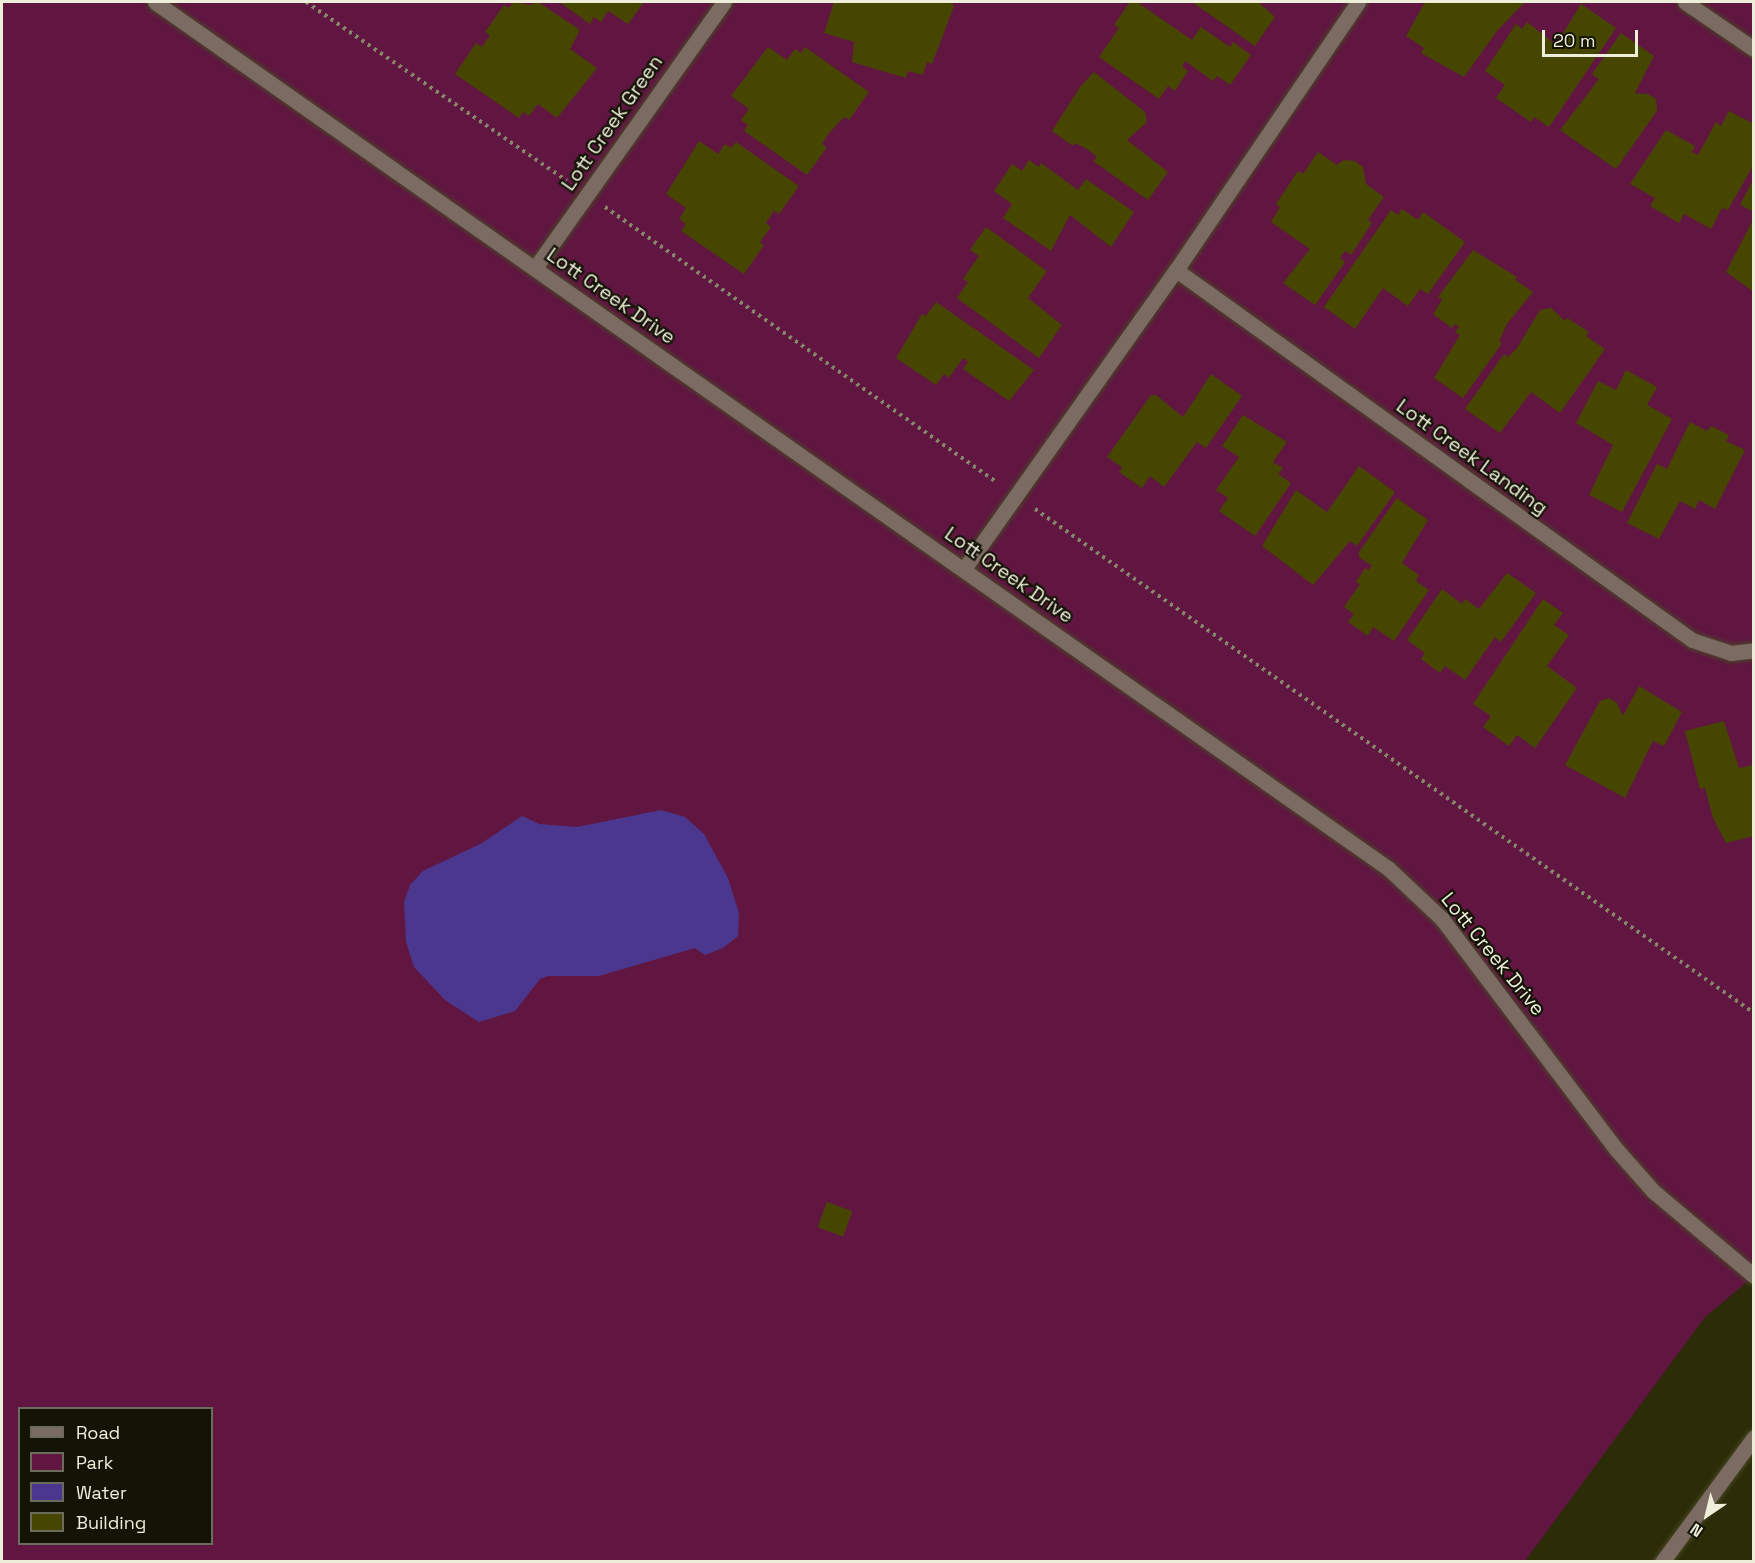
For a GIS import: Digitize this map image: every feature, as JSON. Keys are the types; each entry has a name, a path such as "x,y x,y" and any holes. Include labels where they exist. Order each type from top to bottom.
{"street":[{"name":"Lott Creek Drive","path":"155,2 1389,868 1442,919 1616,1149 1653,1191 1754,1276"},
{"name":"Lott Creek Green","path":"535,268 724,2"},
{"path":"964,569 1176,270 1358,2"},
{"path":"1685,2 1754,49"},
{"name":"Lott Creek Landing","path":"1176,270 1692,640 1731,653 1754,650"},
{"path":"1662,1562 1754,1437"}],"green space":[{"path":"2,2 1753,2 1753,1277 1705,1317 1525,1561 2,1562"}],"water":[{"path":"661,810 685,817 704,834 728,878 739,913 738,936 723,948 705,955 695,948 599,976 548,976 540,979 515,1011 479,1022 445,1000 414,967 406,942 404,902 410,885 423,871 482,843 522,816 539,824 577,827"}],"building":[{"path":"513,2 530,5 538,2 580,30 570,49 597,68 557,118 538,104 529,116 523,112 519,118 455,74 476,43 482,47 490,35 485,32 504,5 509,8"},
{"path":"559,2 644,2 628,24 608,11 601,22 594,17 590,24"},
{"path":"834,2 951,2 954,6 932,64 927,62 923,75 908,71 906,78 852,62 854,42 824,33"},
{"path":"1130,2 1137,2 1192,40 1201,27 1230,47 1233,42 1251,55 1230,85 1217,76 1213,81 1185,61 1182,66 1188,71 1175,91 1168,86 1159,99 1099,57 1119,28 1114,25"},
{"path":"1192,2 1258,2 1275,17 1255,46"},
{"path":"1425,2 1525,2 1497,31 1464,77 1421,53 1424,48 1406,36"},
{"path":"1581,4 1616,28 1549,127 1534,117 1531,122 1496,98 1505,85 1485,71 1516,24 1522,29 1527,22 1556,45"},
{"path":"1621,33 1654,56 1635,93 1648,94 1656,99 1657,111 1616,169 1560,130 1599,79 1592,74"},
{"path":"768,47 787,60 795,49 801,53 805,47 869,92 849,120 844,117 830,132 822,144 827,147 807,175 744,131 748,125 741,120 749,109 731,96"},
{"path":"1094,72 1145,112 1147,122 1127,140 1168,172 1148,200 1093,161 1097,157 1087,149 1075,143 1073,146 1052,131 1080,87"},
{"path":"1729,111 1754,124 1754,164 1728,210 1722,208 1711,229 1684,214 1679,223 1650,206 1655,198 1630,184 1666,130 1695,146 1692,152 1698,155 1716,122 1721,126"},
{"path":"699,141 718,154 725,144 731,148 736,142 799,186 779,214 774,211 766,223 771,227 760,242 764,245 744,274 681,231 686,224 679,219 686,208 666,194"},
{"path":"1318,152 1337,165 1344,160 1355,161 1363,167 1366,184 1384,197 1368,220 1372,223 1351,255 1345,251 1340,258 1345,262 1315,305 1283,283 1310,249 1271,222 1280,207 1276,204 1298,171 1303,174"},
{"path":"1029,160 1039,167 1041,163 1078,190 1086,179 1134,212 1111,247 1070,215 1051,251 1003,218 1012,204 994,191 1012,164 1022,171"},
{"path":"1754,178 1754,212 1740,205"},
{"path":"1402,209 1418,220 1423,212 1465,242 1428,294 1420,289 1408,306 1383,288 1355,329 1324,307 1391,210 1398,215"},
{"path":"1754,218 1754,292 1726,272"},
{"path":"986,227 1047,271 1028,298 1062,325 1039,358 957,298 968,282 963,279 979,256 970,250"},
{"path":"1473,250 1517,277 1515,280 1533,292 1507,324 1499,341 1502,343 1463,398 1434,378 1460,335 1455,332 1459,327 1455,324 1452,328 1433,314 1442,300 1438,297"},
{"path":"936,302 1034,370 1009,401 963,369 968,362 963,358 949,378 944,374 936,385 896,358 922,314 926,316"},
{"path":"1551,308 1565,321 1567,318 1589,332 1586,336 1605,349 1560,413 1531,392 1500,433 1465,409 1504,354 1508,357 1517,348 1540,310"},
{"path":"1626,370 1657,387 1647,405 1672,419 1622,512 1589,495 1613,445 1576,423 1598,381 1616,390"},
{"path":"1211,374 1242,396 1206,448 1197,442 1164,487 1150,476 1142,488 1119,472 1122,467 1107,457 1151,395 1156,395 1183,417"},
{"path":"1243,415 1287,442 1273,462 1283,468 1278,474 1291,483 1255,536 1219,511 1228,498 1216,490 1239,457 1222,446"},
{"path":"1690,422 1707,431 1711,426 1729,435 1726,441 1745,450 1715,509 1699,500 1695,509 1680,501 1659,539 1627,523 1657,464 1667,469"},
{"path":"1359,466 1395,492 1357,546 1350,541 1313,585 1262,546 1296,490 1327,512"},
{"path":"1397,498 1428,520 1402,563 1419,575 1416,581 1429,590 1394,641 1373,627 1368,636 1348,622 1354,614 1344,607 1360,584 1356,582 1365,568 1368,570 1372,566 1359,557 1359,552"},
{"path":"1507,573 1536,593 1501,642 1495,637 1465,680 1445,666 1440,673 1421,659 1425,653 1407,640 1442,589 1462,604 1465,599 1479,609"},
{"path":"1543,599 1563,613 1554,625 1569,635 1547,666 1577,688 1535,748 1517,735 1509,746 1483,727 1491,716 1473,704"},
{"path":"1639,686 1682,712 1664,746 1653,741 1625,798 1565,765 1600,701 1609,698 1617,703 1623,716"},
{"path":"1724,721 1739,768 1754,765 1754,836 1726,843 1713,818 1705,788 1700,789 1685,731"},
{"path":"827,1202 852,1211 843,1237 818,1227"}]}
